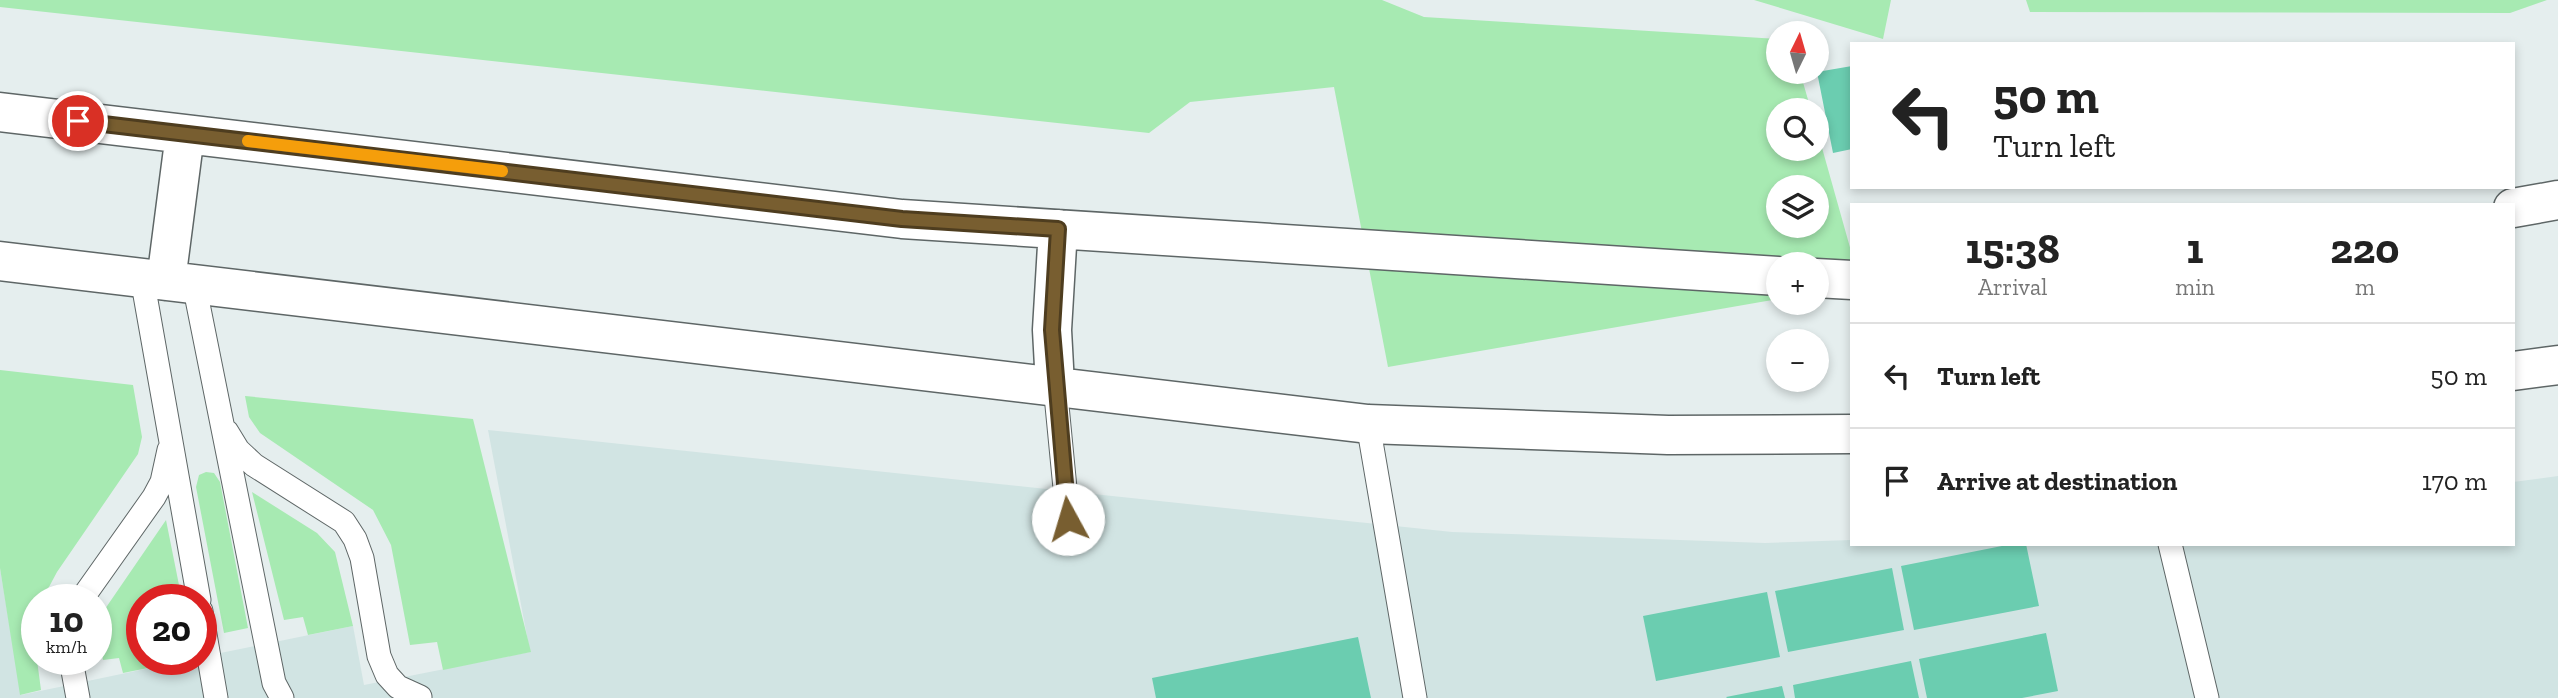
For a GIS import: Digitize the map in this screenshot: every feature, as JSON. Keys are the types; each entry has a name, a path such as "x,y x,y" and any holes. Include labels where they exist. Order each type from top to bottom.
{"main road":[{"path":"0,112 902,219 1766,275"},
{"path":"167,281 185,134"},
{"path":"2515,208 2558,200"},
{"path":"1055,385 1052,330 1058,229"},
{"path":"0,261 1368,424 1668,435 1850,434"},
{"path":"1829,279 1850,281"},
{"path":"2515,371 2558,365"}],"lane":[{"path":"167,281 222,423 238,450 254,465 344,522 355,539 362,558 379,656 387,675 398,687 421,698"},
{"path":"167,281 171,440 196,584"},
{"path":"1055,385 1068,519"},
{"path":"222,423 274,682 282,698"},
{"path":"1368,424 1415,698"},
{"path":"92,584 154,496 167,463 171,440"},
{"path":"2170,546 2207,698"},
{"path":"74,675 78,698"},
{"path":"212,675 216,698"},
{"path":"403,698 421,698"}],"shaded area":[{"path":"488,430 1452,532 1765,543 1850,540 1850,546 2515,546 2515,482 2558,476 2558,698 0,698 0,568 21,695 126,673 217,675 217,654 353,626 364,685 530,652"}],"green space":[{"path":"0,0 1382,0 1424,17 1766,38 1766,84 1803,84 1808,98 1766,98 1766,161 1826,161 1850,247 1850,285 1829,272 1829,252 1766,252 1766,301 1388,367 1334,87 1190,102 1149,133 0,7"},
{"path":"1754,0 1891,0 1883,39"},
{"path":"2026,0 2547,0 2510,13 2030,12"},
{"path":"0,370 133,385 142,437 138,454 51,584 21,584 21,675 39,675 41,690 20,695 0,568"},
{"path":"245,396 473,419 531,652 443,670 437,642 410,645 391,545 373,510 260,433 249,417"},
{"path":"214,473 220,482 248,628 224,633 217,584 215,584 196,487 199,475"},
{"path":"252,492 317,533 335,552 353,626 308,635 303,617 284,620"},
{"path":"166,520 179,584 126,584 126,672 123,673 119,658 112,659 112,599"}],"building":[{"path":"1850,66 1850,149 1833,153 1829,133 1829,98 1822,98 1819,84 1829,84 1829,70"},
{"path":"2002,546 2026,546 2039,606 1914,630 1901,566"},
{"path":"1892,568 1904,630 1788,652 1775,591"},
{"path":"1767,592 1780,657 1656,681 1643,616"},
{"path":"2046,633 2058,691 2022,698 1927,698 1919,659"},
{"path":"1358,637 1371,698 1156,698 1152,678"},
{"path":"1911,661 1919,698 1795,698 1793,685"},
{"path":"1782,686 1785,698 1726,697"}],"slow traffic":[{"path":"248,141 502,171"}],"route":[{"path":"78,121 902,219 1058,229 1052,330 1068,519"}]}
